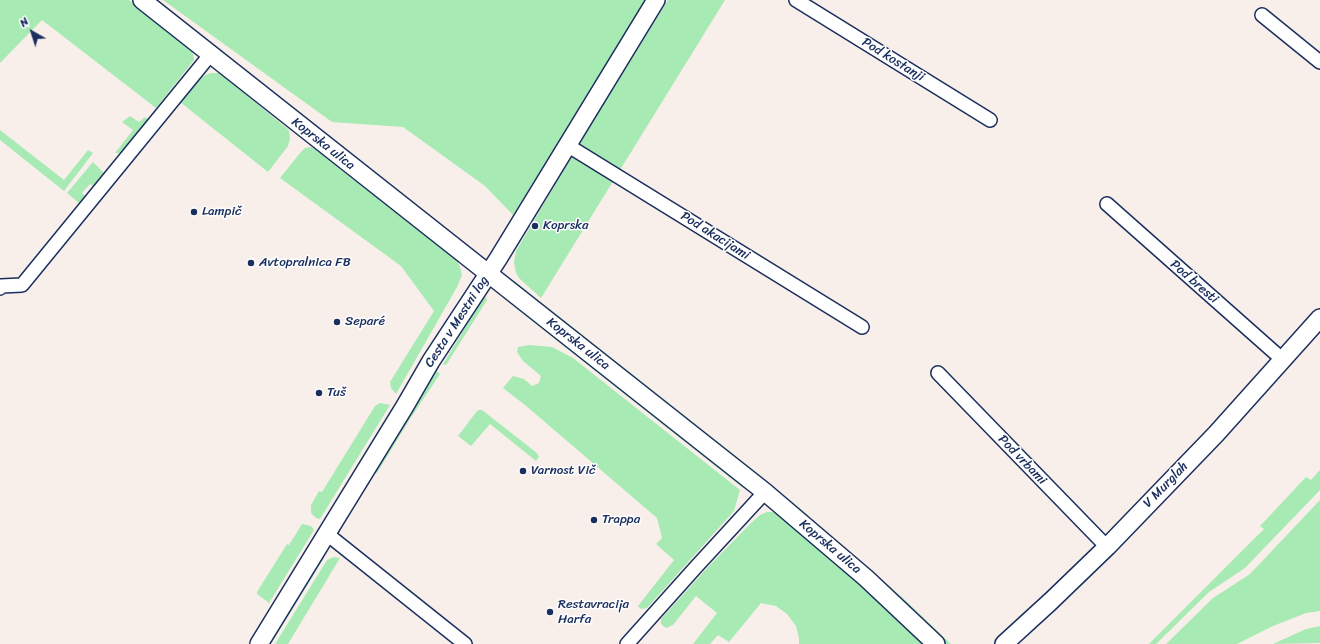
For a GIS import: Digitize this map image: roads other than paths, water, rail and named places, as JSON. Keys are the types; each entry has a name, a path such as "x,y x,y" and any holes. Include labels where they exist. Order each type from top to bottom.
{"street":[{"name":"Koprska ulica","path":"142,0 765,492 866,578 936,644"},
{"name":"Cesta v Mestni log","path":"259,644 431,361 488,273 656,0"},
{"name":"Pod kostanji","path":"796,0 990,120"},
{"path":"1262,15 1320,62"},
{"path":"0,288 1,286 22,286 210,55"},
{"name":"Pod akacijami","path":"567,145 862,328"},
{"name":"Pod bresti","path":"1107,204 1283,360"},
{"name":"V Murglah","path":"1004,644 1107,547 1216,434 1320,318"},
{"name":"Pod vrbami","path":"938,372 1107,547"},
{"path":"627,644 765,492"},
{"path":"327,534 465,644"}],"place":[{"name":"Lampič","path":"194,212"},
{"name":"Koprska","path":"535,226"},
{"name":"Avtopralnica FB","path":"251,263"},
{"name":"Separé","path":"337,322"},
{"name":"Tuš","path":"319,393"},
{"name":"Varnost Vič","path":"523,471"},
{"name":"Trappa","path":"594,520"},
{"name":"Restavracija Harfa","path":"550,612"}]}
